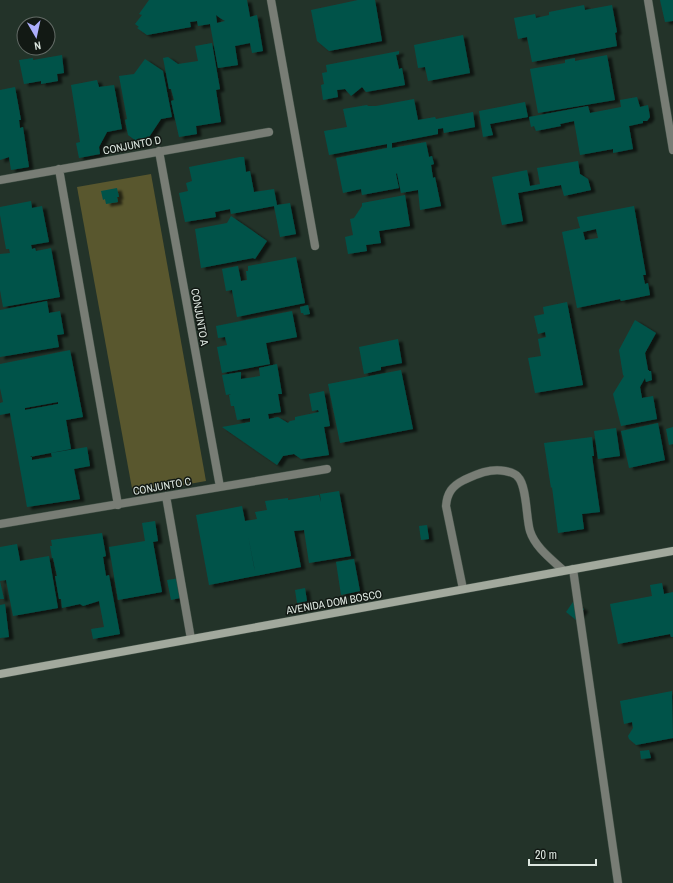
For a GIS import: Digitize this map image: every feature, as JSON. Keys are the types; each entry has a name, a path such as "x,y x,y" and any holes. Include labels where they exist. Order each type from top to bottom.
{"street":[{"path":"271,0 315,246"},
{"path":"648,0 673,150"},
{"name":"CONJUNTO D","path":"0,180 269,132"},
{"name":"CONJUNTO A","path":"159,151 220,487"},
{"path":"59,169 118,505"},
{"name":"CONJUNTO C","path":"0,524 327,469"},
{"path":"463,589 446,506 447,495 452,488 462,481 486,471 502,470 512,473 520,478 524,491 530,531 536,543 563,570"},
{"path":"166,496 191,639"},
{"name":"AVENIDA DOM BOSCO","path":"0,674 673,551"},
{"path":"573,569 618,883"}],"shaded area":[{"path":"151,174 206,481 133,494 77,187"}],"building":[{"path":"149,0 247,0 250,17 257,15 263,51 252,53 250,43 235,46 238,65 218,68 210,24 198,26 197,21 190,22 191,27 147,35 137,28 139,27 135,24 142,15 139,14","holes":["216,15 225,21 217,23"]},
{"path":"358,0 375,0 382,41 329,51 317,41 311,10"},
{"path":"660,0 673,0 673,21 665,22"},
{"path":"584,5 585,10 612,5 617,32 615,33 617,46 532,62 527,37 518,39 514,18 535,14 536,18 549,15 549,12"},
{"path":"463,35 470,73 428,81 425,67 418,68 414,45"},
{"path":"212,43 220,89 216,90 221,122 196,126 197,134 179,137 171,101 174,100 171,89 169,89 163,58 168,57 178,64 198,61 195,46"},
{"path":"399,51 399,54 396,55 399,69 402,68 405,85 366,92 362,87 351,96 345,89 337,90 338,97 323,100 321,85 324,84 322,73 327,72 326,65"},
{"path":"62,55 64,73 57,74 58,81 41,84 41,81 24,84 19,60 33,58 33,60"},
{"path":"607,55 615,100 538,113 530,69 565,63 565,60 575,58 575,61"},
{"path":"145,59 163,71 172,117 161,119 143,146 128,135 125,120 127,119 119,76 134,74"},
{"path":"97,80 99,87 114,85 122,129 107,132 99,147 100,154 79,158 76,143 80,142 71,85"},
{"path":"15,87 21,120 19,120 20,128 23,127 29,167 11,170 9,157 0,160 0,90"},
{"path":"637,97 640,107 648,105 650,117 647,121 643,121 643,123 629,126 633,149 613,153 613,149 580,155 574,121 560,124 561,126 536,131 534,126 531,127 529,117 588,106 590,113 621,107 620,100"},
{"path":"414,99 418,120 435,117 436,119 473,112 475,127 444,133 443,128 438,129 438,134 392,143 392,148 426,142 429,157 432,156 434,164 431,165 433,178 435,177 441,206 420,210 418,190 401,193 397,173 399,188 362,195 361,189 343,193 336,158 387,148 387,144 329,155 324,131 347,127 343,109 367,105 376,106"},
{"path":"525,102 528,117 490,124 493,135 483,137 479,111"},
{"path":"244,157 246,172 250,171 254,192 274,189 277,205 290,203 296,234 280,237 274,206 231,214 230,209 215,212 216,217 185,222 179,193 188,191 186,183 192,181 189,167"},
{"path":"578,161 580,174 588,179 591,190 564,196 561,185 518,193 523,221 502,225 492,177 527,170 530,186 540,184 537,168"},
{"path":"117,188 119,197 117,197 118,202 106,204 105,199 103,200 101,191"},
{"path":"405,195 410,226 379,231 381,243 366,245 367,251 348,254 345,237 353,235 350,219 354,218 362,206 362,203"},
{"path":"31,201 32,208 42,206 49,242 31,245 32,249 35,248 36,251 51,248 60,297 3,307 0,290 0,254 10,253 9,249 6,249 0,207"},
{"path":"634,206 646,275 643,275 645,284 648,283 650,295 621,301 620,299 577,308 562,232 580,228 577,217","holes":["596,229 598,238 585,240 583,232"]},
{"path":"231,216 267,241 255,259 253,258 201,268 195,229 227,223"},
{"path":"296,257 305,303 237,317 232,290 226,291 222,269 238,266 241,281 247,280 246,271 248,271 248,266"},
{"path":"47,301 49,313 60,311 64,334 57,335 59,347 0,357 0,310"},
{"path":"567,302 583,385 535,393 528,358 541,356 538,339 546,337 545,332 538,334 534,316 544,314 543,307"},
{"path":"308,305 310,314 304,315 301,313 300,307"},
{"path":"292,311 297,337 266,343 270,364 222,373 217,347 227,345 225,337 218,338 216,326"},
{"path":"635,320 656,333 645,353 648,370 651,371 652,380 646,382 645,378 640,387 642,398 653,396 657,419 621,426 613,394 624,376 619,350"},
{"path":"398,339 402,363 381,367 381,370 364,374 359,347"},
{"path":"70,350 83,417 66,420 71,449 54,453 87,447 90,466 74,469 80,499 27,507 10,413 0,415 0,403 3,402 0,388 0,364","holes":["58,402 58,404 25,410 25,408","51,453 52,457 32,460 32,457"]},
{"path":"277,364 282,394 278,394 281,412 268,414 269,419 278,417 288,423 295,420 295,417 319,412 318,410 312,411 309,394 324,391 330,426 324,427 329,455 301,459 294,454 283,456 277,465 222,427 250,422 250,418 237,420 234,406 231,406 229,395 231,394 226,395 222,375 241,372 241,379 260,376 259,368"},
{"path":"401,370 413,429 340,443 328,384"},
{"path":"658,423 665,460 629,468 621,431"},
{"path":"673,427 673,444 669,445 666,429"},
{"path":"616,428 620,456 598,459 594,431"},
{"path":"592,437 594,456 592,456 600,512 582,514 584,529 558,533 544,443"},
{"path":"339,491 351,556 309,563 304,530 294,531 301,567 209,585 196,515 242,506 245,521 257,519 255,512 267,510 265,501 288,498 288,500 319,495 321,502 320,494"},
{"path":"155,521 158,541 153,542 162,592 118,600 109,547 145,541 142,523"},
{"path":"427,525 429,539 421,540 419,526"},
{"path":"102,533 106,556 103,557 106,576 109,575 120,634 93,639 91,629 104,627 99,601 83,606 80,604 62,608 61,599 59,599 55,576 57,576 50,546 52,546 51,540"},
{"path":"17,544 20,561 49,556 58,608 13,616 6,580 0,581 0,547"},
{"path":"354,559 360,591 341,595 336,562"},
{"path":"180,578 180,598 171,600 167,580"},
{"path":"0,581 4,599 0,599"},
{"path":"662,583 664,594 673,592 673,637 671,637 670,634 618,644 610,604 652,596 650,585"},
{"path":"305,588 307,601 297,603 295,590"},
{"path":"573,602 584,609 576,620 566,612"},
{"path":"5,604 9,637 0,638 0,605"},
{"path":"672,691 673,738 636,745 629,739 628,736 633,728 632,722 624,724 620,701"},
{"path":"649,750 651,758 641,759 640,751"}]}
